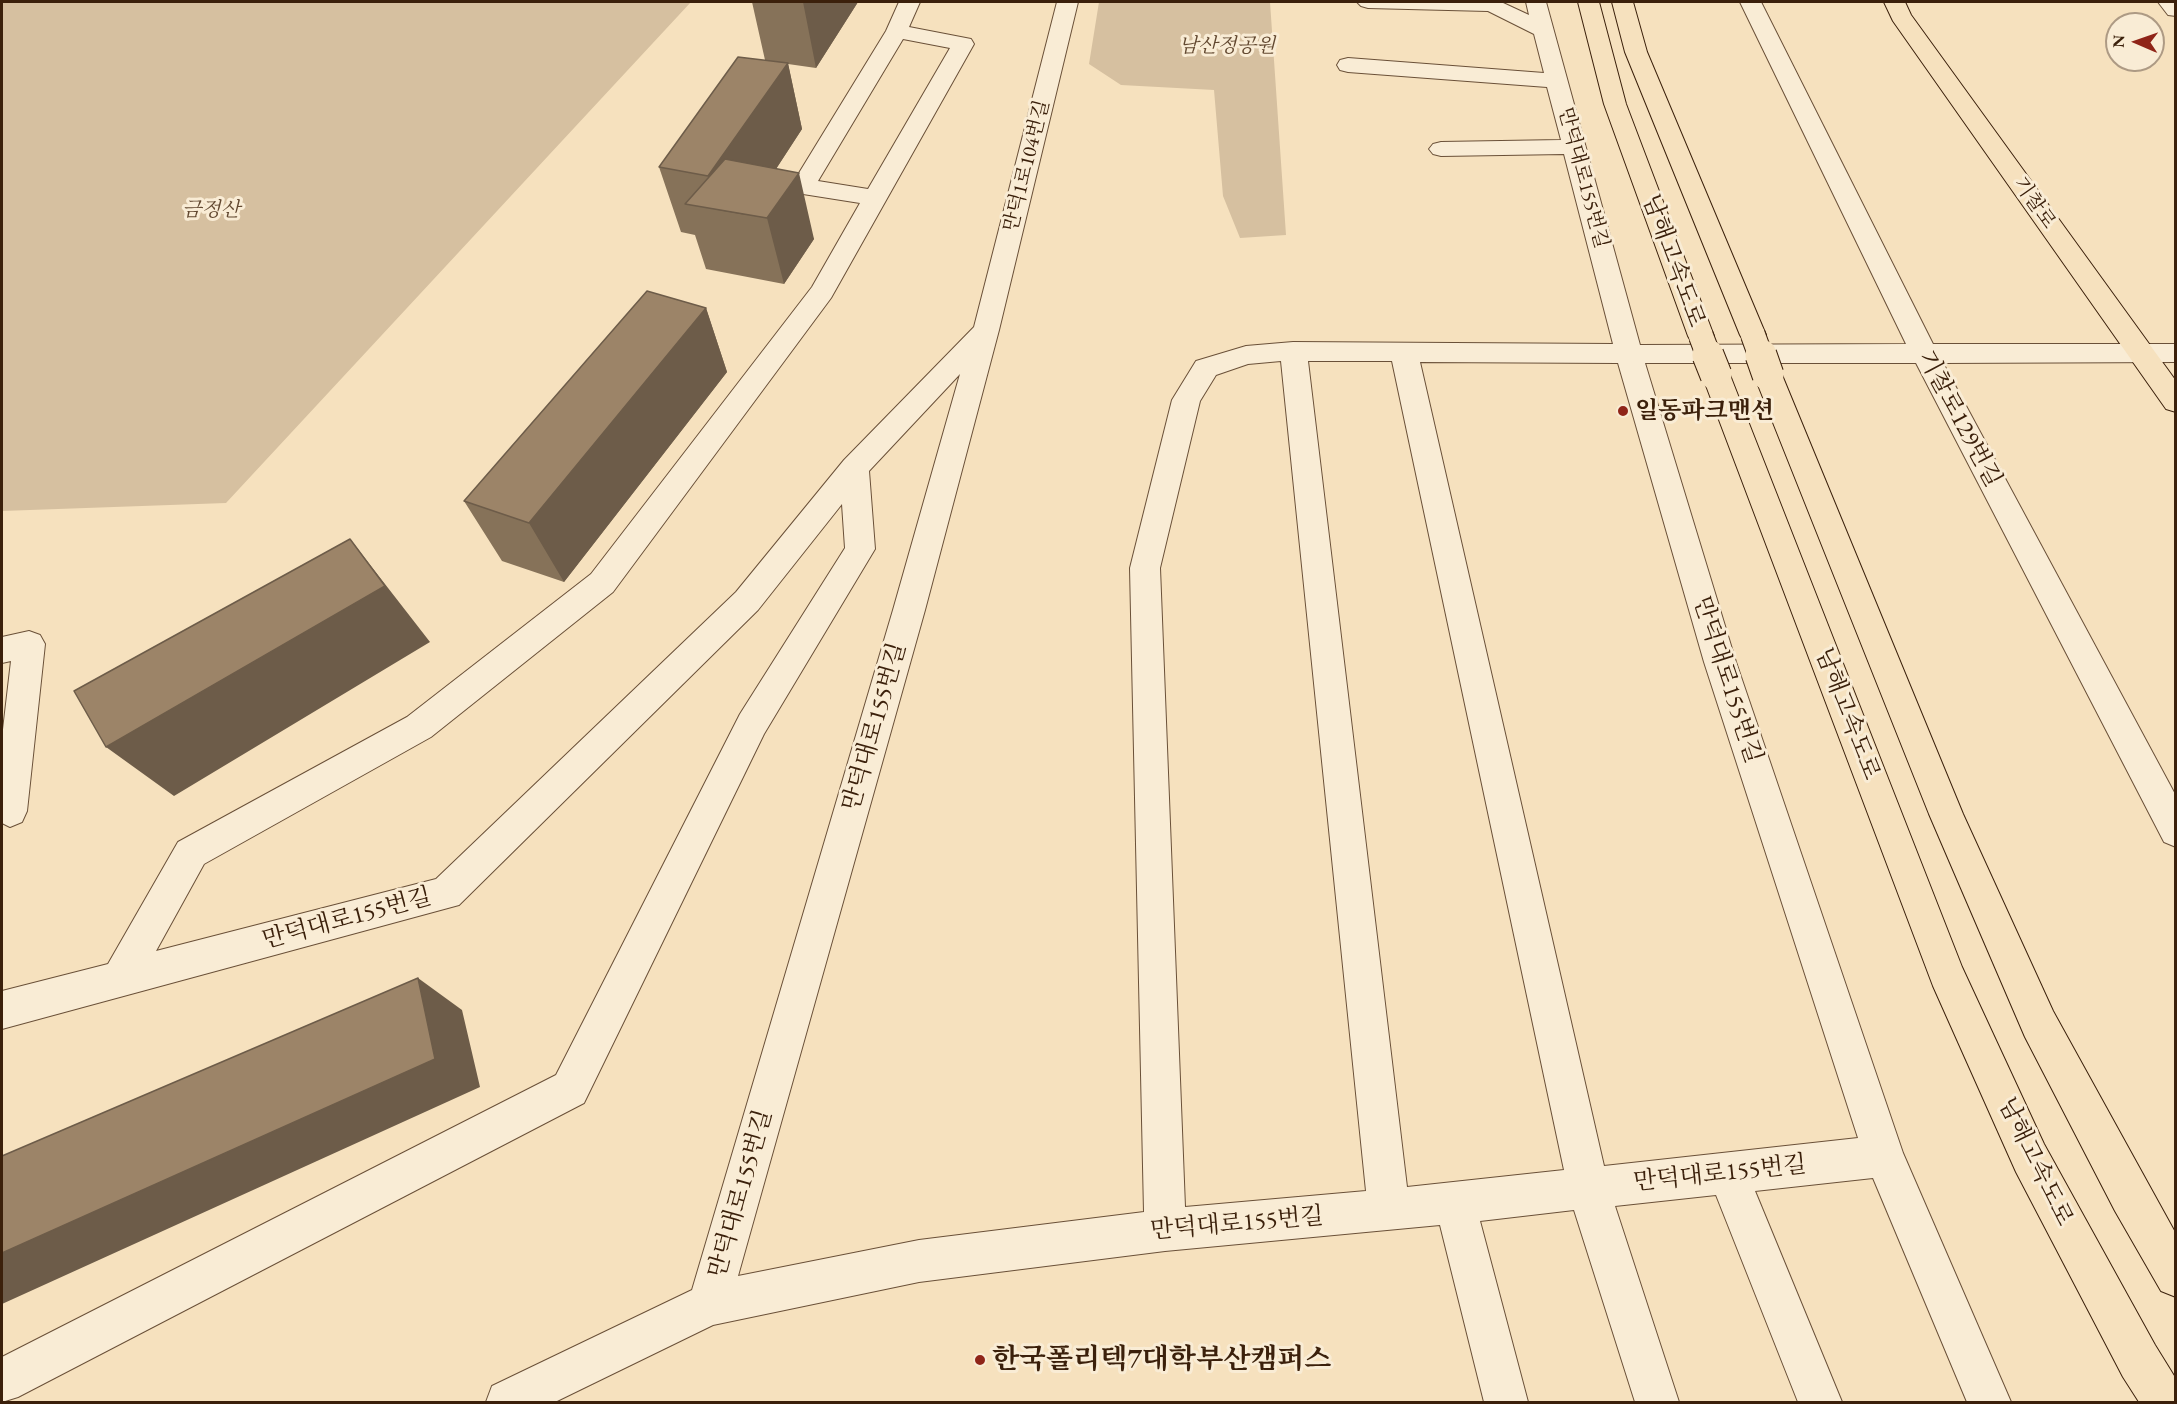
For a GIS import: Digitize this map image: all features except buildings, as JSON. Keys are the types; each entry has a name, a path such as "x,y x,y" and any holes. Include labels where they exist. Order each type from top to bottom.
{"main road":[{"name":"남해고속도로","path":"1588,2 1615,104 1701,336 1946,973 2030,1158 2139,1361 2164,1402"},
{"name":"남해고속도로","path":"1622,2 1636,52 1946,814 2035,1013 2130,1196 2175,1275"},
{"name":"기찰로","path":"1895,2 1901,16 2175,402"}],"street":[{"path":"876,198 803,186 897,31 909,2"},
{"name":"만덕1로104번길","path":"986,330 1068,2"},
{"path":"1368,2 1492,5 1544,32"},
{"name":"만덕대로155번길","path":"986,330 909,610 709,1304 919,1260 1165,1230 1389,1210 1884,1156 1720,662 1629,354 1536,2"},
{"name":"기찰로129번길","path":"1751,2 1924,353 2175,831"},
{"path":"2168,2 2175,10"},
{"path":"120,979 191,853 419,728 603,583 822,292 963,44 897,31"},
{"path":"1348,65 1557,81"},
{"path":"1441,149 1574,147"},
{"name":"만덕대로155번길","path":"2,1010 446,893 747,601 854,468 986,330"},
{"path":"1165,1230 1145,568 1186,400 1206,368 1246,355 1293,351 1629,354 2175,353"},
{"path":"1293,351 1389,1210"},
{"path":"1404,352 1588,1188 1657,1402"},
{"path":"2,1381 570,1089 752,724 860,549 854,468"},
{"path":"2,650 29,644 10,811"},
{"path":"1884,1156 1989,1402"},
{"path":"1728,1174 1820,1402"},
{"path":"1455,1203 1506,1402"},
{"path":"508,1402 709,1304"}],"green space":[{"name":"금정산","path":"2,2 691,2 226,503 2,511"},
{"name":"남산정공원","path":"1099,2 1270,2 1286,235 1240,238 1223,196 1214,90 1121,85 1089,64"}],"place":[{"name":"일동파크맨션","path":"1623,411"},
{"name":"한국폴리텍7대학부산캠퍼스","path":"980,1360"}]}
